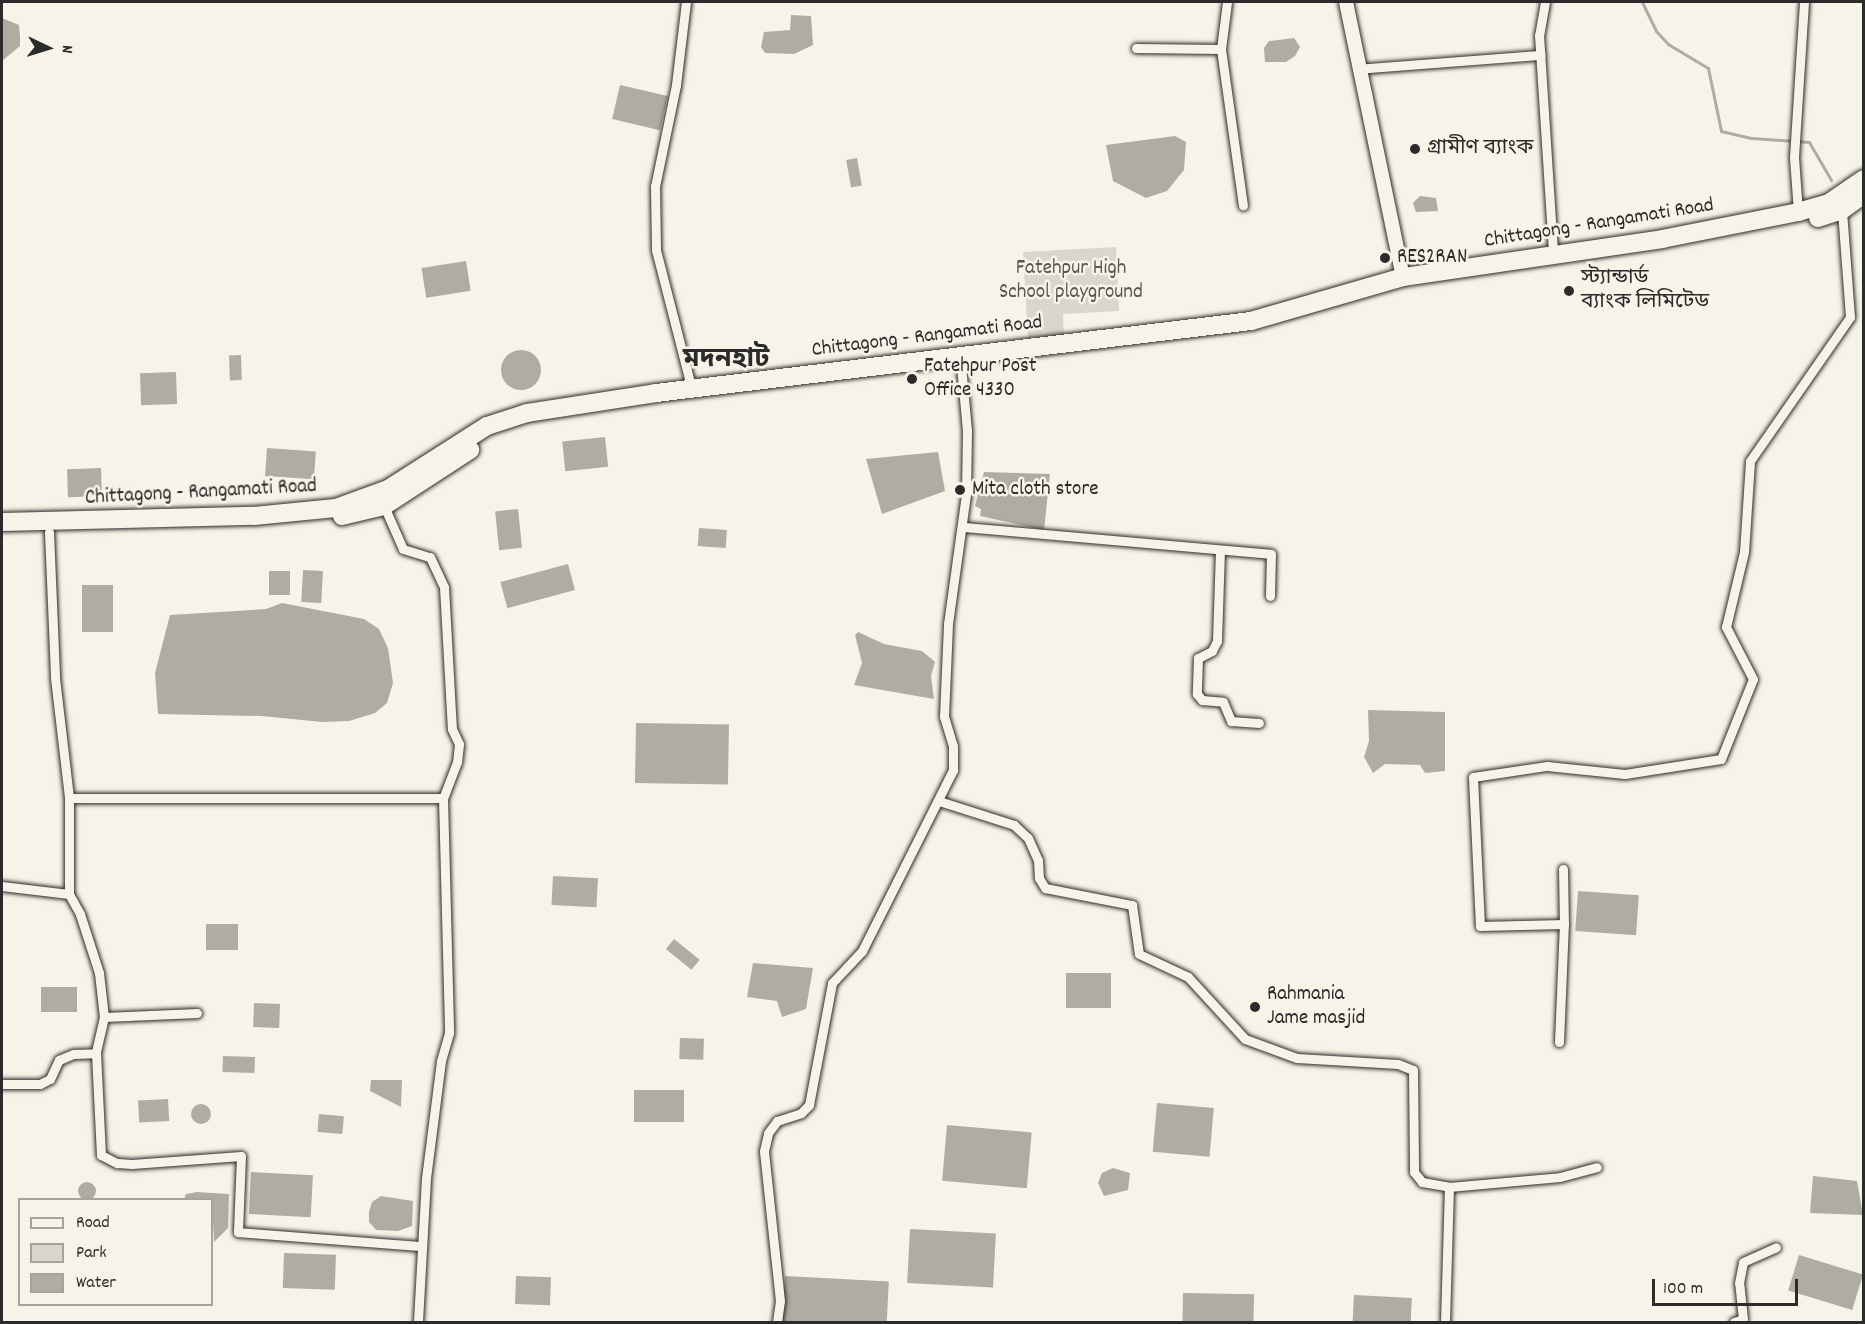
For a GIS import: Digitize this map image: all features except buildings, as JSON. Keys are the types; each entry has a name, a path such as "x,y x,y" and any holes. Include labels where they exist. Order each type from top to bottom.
{"highway":[{"name":"Chittagong - Rangamati Road","path":"2,522 254,516 336,508 388,489 487,426 573,404 1251,321 1403,277 1651,241 1798,212 1829,203 1863,179"},
{"name":"Chittagong - Rangamati Road","path":"2,532 184,531 334,518 384,506 488,438 515,429 628,408 1256,327 1404,286 1728,238 1813,220 1842,210 1863,194"}],"main road":[{"path":"1346,2 1357,69 1403,277"}],"street":[{"path":"686,2 676,85 655,186 655,218 656,250 692,390"},
{"path":"1227,2 1221,49 1243,205"},
{"path":"1545,2 1539,35 1553,251"},
{"path":"1798,212 1794,157 1804,2"},
{"path":"1136,48 1221,49"},
{"path":"1357,69 1540,55"},
{"path":"1564,924 1480,926 1473,777 1547,766 1625,774 1721,759 1753,679 1726,627 1744,552 1750,461 1850,317 1842,210"},
{"path":"777,1323 780,1301 764,1151 768,1133 777,1121 801,1113 809,1105 832,983 862,951 953,770 953,746 944,716 947,636 963,527 967,431 961,365"},
{"path":"384,506 403,549 430,557 444,587 452,729 459,753 443,798 449,1033 441,1060 421,1246 418,1323"},
{"path":"963,527 1271,554 1270,596"},
{"path":"50,532 55,678 69,798 69,894 80,914 99,973 104,1017 96,1053 101,1155 117,1163 132,1164 241,1156 238,1232 421,1246"},
{"path":"1220,550 1217,641 1212,651 1198,658 1197,694 1202,700 1223,702 1231,721 1258,723"},
{"path":"69,798 443,798"},
{"path":"939,801 1014,825 1028,838 1038,860 1039,878 1046,888 1132,905 1139,954 1188,977 1245,1040 1297,1058 1408,1065 1416,1078 1412,1161 1414,1172 1422,1182 1449,1187 1560,1177 1597,1167"},
{"path":"1559,1042 1564,924 1563,869"},
{"path":"2,886 69,894"},
{"path":"104,1017 197,1012"},
{"path":"2,1084 40,1084 50,1079 59,1060 72,1054 96,1053"},
{"path":"1445,1323 1449,1187"},
{"path":"1734,1323 1743,1319 1739,1283 1743,1262 1776,1247"}],"green space":[{"name":"Fatehpur High School playground","path":"1116,247 1119,311 1063,314 1064,336 1028,338 1023,252"}],"water":[{"path":"791,15 811,16 813,45 794,54 765,53 761,47 764,32 790,30"},
{"path":"2,18 19,25 20,46 2,61"},
{"path":"1294,38 1300,47 1295,56 1286,62 1265,62 1264,48 1269,41"},
{"path":"620,85 668,96 660,130 612,119"},
{"path":"1175,136 1186,142 1184,170 1167,191 1146,198 1113,181 1106,145"},
{"path":"857,158 862,186 851,187 846,160"},
{"path":"1420,196 1436,198 1438,211 1416,212 1413,203"},
{"path":"466,261 471,291 426,298 422,268"},
{"path":"521,350 529,351 535,356 540,362 540,378 535,384 529,389 521,390 513,389 507,384 502,378 501,370 502,362 507,356 513,351"},
{"path":"229,355 241,355 242,380 230,380"},
{"path":"176,372 177,404 141,405 140,373"},
{"path":"605,437 608,467 565,471 562,441"},
{"path":"267,448 316,451 314,479 265,476"},
{"path":"938,452 945,491 882,514 866,459"},
{"path":"101,468 102,496 68,497 67,469"},
{"path":"984,472 1050,474 1044,530 980,516 981,509 975,506"},
{"path":"518,509 522,548 499,550 495,511"},
{"path":"699,528 727,530 726,548 698,546"},
{"path":"568,564 575,590 507,608 500,582"},
{"path":"303,570 323,571 321,603 301,602"},
{"path":"269,571 290,571 290,595 269,595"},
{"path":"82,585 113,585 113,632 82,632"},
{"path":"282,603 364,619 379,629 388,648 393,683 387,703 375,713 349,721 322,722 262,716 158,714 155,673 170,615 266,609"},
{"path":"858,632 884,644 922,651 935,662 931,676 934,699 854,685 862,663 855,635"},
{"path":"1368,710 1445,712 1445,771 1425,773 1420,765 1385,764 1373,773 1364,757 1369,741"},
{"path":"636,723 729,725 728,785 635,783"},
{"path":"553,876 598,878 596,907 551,905"},
{"path":"1578,891 1639,895 1636,935 1575,931"},
{"path":"206,924 238,924 238,950 206,950"},
{"path":"674,939 700,960 691,970 666,949"},
{"path":"753,963 813,968 806,1009 782,1017 777,1001 747,997"},
{"path":"1066,973 1111,973 1111,1008 1066,1008"},
{"path":"41,987 77,987 77,1012 41,1012"},
{"path":"254,1003 280,1004 279,1028 253,1027"},
{"path":"680,1038 704,1039 703,1060 679,1059"},
{"path":"223,1056 255,1057 254,1073 222,1072"},
{"path":"371,1080 402,1080 401,1107 370,1091"},
{"path":"634,1090 684,1090 684,1122 634,1122"},
{"path":"168,1099 169,1121 139,1123 138,1101"},
{"path":"1157,1103 1214,1108 1210,1157 1153,1152"},
{"path":"201,1104 208,1107 211,1114 208,1121 201,1124 194,1121 191,1114 194,1107"},
{"path":"319,1114 344,1116 342,1134 317,1132"},
{"path":"947,1125 1032,1132 1027,1188 942,1181"},
{"path":"1113,1168 1130,1173 1128,1190 1104,1196 1098,1183 1102,1173"},
{"path":"251,1172 313,1175 311,1217 249,1214"},
{"path":"1813,1176 1857,1181 1863,1215 1810,1213"},
{"path":"83,1182 91,1182 96,1187 94,1198 80,1198 78,1195 78,1187"},
{"path":"197,1192 229,1194 228,1228 214,1242 213,1198 184,1198 186,1194"},
{"path":"381,1196 413,1201 412,1226 398,1231 376,1230 369,1222 369,1212 372,1202"},
{"path":"910,1229 996,1234 993,1287 907,1283"},
{"path":"284,1253 336,1255 335,1290 283,1288"},
{"path":"1799,1255 1863,1275 1852,1310 1788,1290"},
{"path":"516,1276 551,1277 550,1305 515,1304"},
{"path":"785,1276 889,1281 887,1322 783,1322"},
{"path":"1183,1293 1254,1294 1254,1322 1182,1322"},
{"path":"1354,1295 1412,1298 1411,1322 1353,1322"}],"waterway":[{"path":"1642,2 1656,31 1668,44 1708,68 1721,131 1752,138 1809,142 1831,180"}],"place":[{"name":"গ্রামীণ ব্যাংক","path":"1415,149"},
{"name":"RES2RAN","path":"1385,258"},
{"name":"স্ট্যান্ডার্ড ব্যাংক লিমিটেড","path":"1569,291"},
{"name":"Fatehpur Post Office 4330","path":"912,379"},
{"name":"Mita cloth store","path":"960,490"},
{"name":"Rahmania Jame masjid","path":"1255,1007"}],"district":[{"name":"মদনহাট","path":"726,361"}]}
